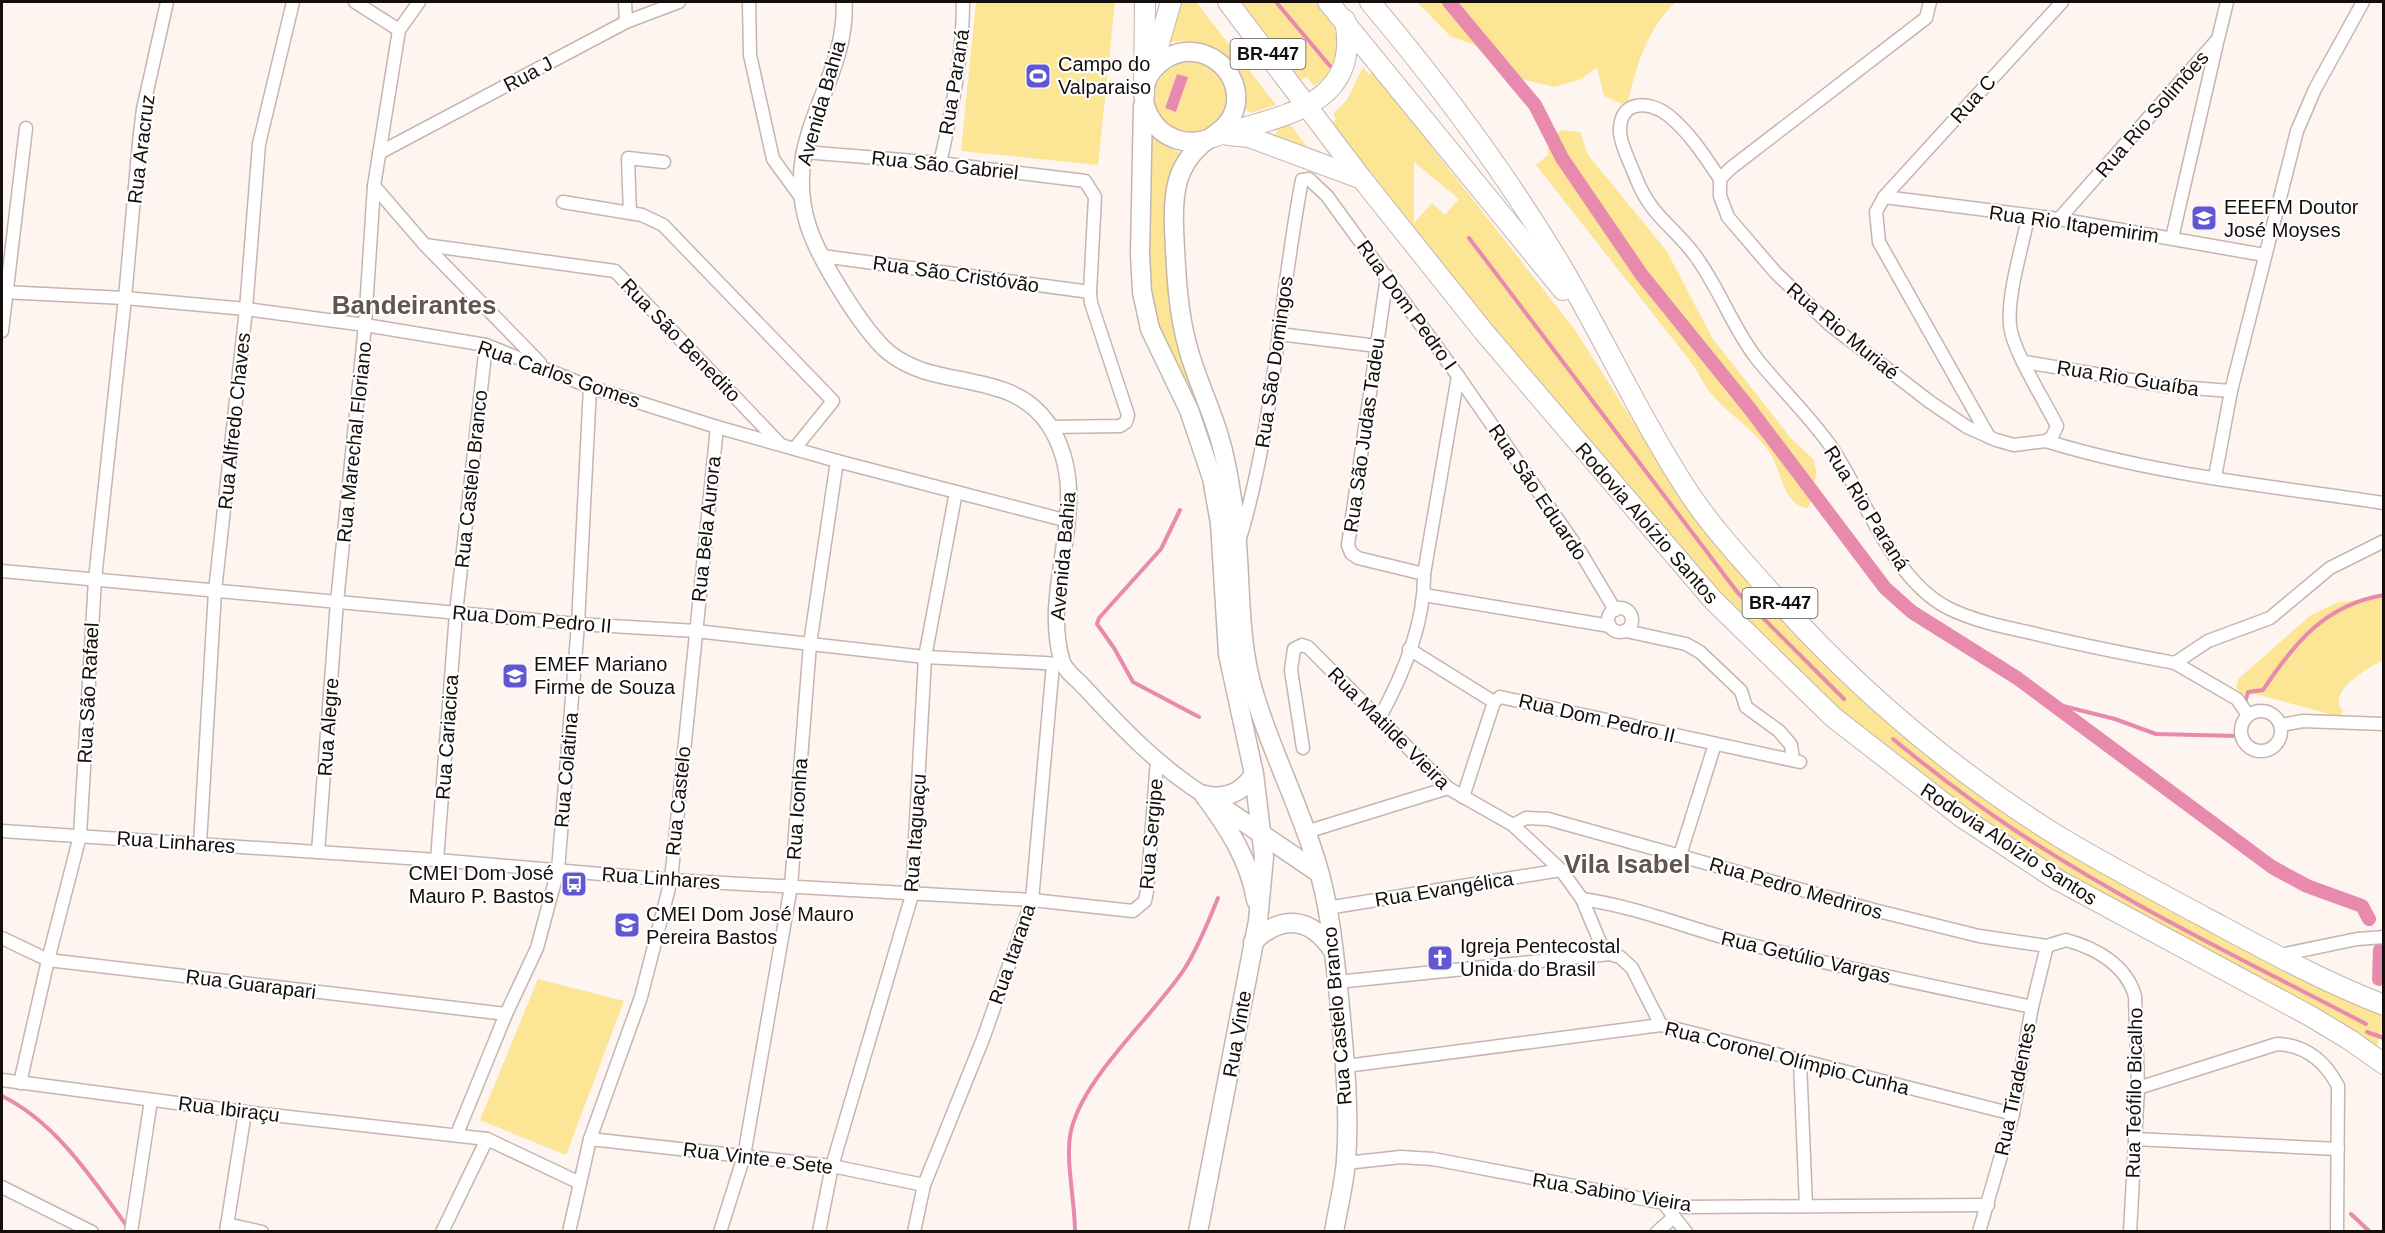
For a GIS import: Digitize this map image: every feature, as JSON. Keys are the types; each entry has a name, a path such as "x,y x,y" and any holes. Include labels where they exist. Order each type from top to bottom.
{"main road":[{"path":"1146,2 1146,88 1151,120 1165,135 1184,142 1204,141 1307,106 1327,94 1342,70 1348,54 1346,20"},
{"path":"1146,88 1171,2"},
{"name":"Rodovia Aloízio Santos","path":"1228,2 1362,179 1484,332 1713,600 1833,717 1963,818 2056,879 2312,1017 2384,1064"},
{"path":"1328,2 1346,20 1600,336"},
{"name":"Rodovia Aloízio Santos","path":"1370,2 1425,67 1519,200 1600,336 1690,495 1737,555 1841,667 1905,725 2058,836 2325,979 2384,1005"},
{"path":"1146,88 1153,71 1168,58 1187,52 1207,55 1224,67 1234,84 1236,105 1228,123 1213,137"},
{"name":"Rua Vinte","path":"1146,88 1140,254 1142,292 1150,329 1189,410 1212,478 1221,533 1228,654 1254,774 1262,834 1263,879 1258,921 1209,1189 1198,1232"},
{"path":"1213,137 1249,137 1362,179"},
{"name":"Rua Castelo Branco","path":"1213,137 1187,161 1174,191 1177,288 1188,351 1219,437 1232,499 1248,672 1259,710 1306,832 1327,908 1346,1066 1346,1163 1334,1232"},
{"path":"1204,795 1218,797 1232,794 1245,786 1254,774"},
{"path":"1204,795 1319,873"},
{"path":"1204,795 1226,825 1244,860 1254,890 1258,921"},
{"path":"1253,942 1265,931 1284,923 1305,924 1323,935 1334,952"}],"street":[{"name":"Rua Aracruz","path":"125,298 143,110 167,2"},
{"name":"Rua Alfredo Chaves","path":"200,844 214,591 246,309 259,144 293,2"},
{"path":"355,2 399,30"},
{"name":"Rua Marechal Floriano","path":"337,602 366,325 374,186 399,30 419,2"},
{"path":"625,2 626,22"},
{"name":"Rua J","path":"379,153 626,22 679,2"},
{"path":"749,2 753,70 773,159 780,172 800,196"},
{"name":"Avenida Bahia","path":"844,2 840,43 804,152 801,170 800,196 808,228 822,256 871,333 889,352 922,370 994,386 1015,394 1037,410 1050,427 1067,470 1068,520 1057,587 1055,623 1058,664"},
{"name":"Rua Paraná","path":"940,163 953,105 963,27 963,2"},
{"path":"1720,178 1926,18 1930,2"},
{"name":"Rua C","path":"1884,197 2062,2"},
{"name":"Rua Rio Solimões","path":"2060,219 2218,39 2227,2"},
{"path":"2215,477 2231,391 2297,131 2315,89 2363,2"},
{"path":"2172,237 2218,39"},
{"name":"Rua Rio Paraná","path":"1720,178 1691,136 1658,109 1650,104 1638,105 1624,114 1621,122 1622,141 1644,197 1652,210 1695,255 1757,359 1831,447 1907,574 1925,592 1948,608 1995,625 2090,647 2175,663 2237,699 2248,715"},
{"path":"2,332 4,292 26,128"},
{"name":"Rua São Gabriel","path":"804,152 940,163 1085,181 1095,197 1090,292"},
{"path":"630,213 628,158 664,162"},
{"path":"780,172 795,174 801,170"},
{"name":"Rua São Domingos","path":"1238,545 1262,445 1294,222 1302,180 1305,178"},
{"name":"Rua Dom Pedro I","path":"1305,178 1315,182 1327,196 1458,376 1424,574 1424,595 1409,649 1392,694 1378,719"},
{"name":"Rua Rio Muriaé","path":"1720,178 1720,196 1728,217 1775,272 1830,324 1930,402 1967,427 2014,445 2046,441"},
{"path":"374,186 425,245 543,366"},
{"path":"1884,197 1876,212 1879,242 1989,437"},
{"name":"Rua Rio Itapemirim","path":"1884,197 2028,217 2060,219 2264,255"},
{"path":"563,202 642,215 663,225 833,401 795,448"},
{"path":"2028,217 2010,326 2057,426 2052,437 2046,441"},
{"name":"Rua São Benedito","path":"425,245 615,271 780,444"},
{"name":"Rua São Cristóvão","path":"822,256 1090,292"},
{"name":"Rua São Judas Tadeu","path":"1387,276 1348,545 1351,553 1358,558 1424,574"},
{"name":"Rua Carlos Gomes","path":"4,292 125,298 246,309 366,325 486,345 543,366 590,387 717,427 837,461 1068,520"},
{"path":"1050,427 1120,426 1126,422 1128,415 1090,292"},
{"name":"Rua São Rafael","path":"20,1083 48,960 80,836 94,579 125,298"},
{"path":"1279,334 1377,346"},
{"name":"Rua Castelo Branco","path":"456,614 486,345"},
{"name":"Rua Rio Guaíba","path":"2025,362 2166,386 2231,391"},
{"name":"Rua São Eduardo","path":"1458,376 1581,553 1615,610"},
{"name":"Rua Colatina","path":"457,1134 506,1014 537,948 558,870 578,624 590,387"},
{"name":"Rua Bela Aurora","path":"696,631 717,427"},
{"path":"2046,441 2143,467 2384,503"},
{"name":"Rua Iconha","path":"744,1156 791,886 810,644 837,461"},
{"name":"Rua Itaguaçu","path":"819,1232 832,1166 912,895 926,657 956,492"},
{"path":"2175,663 2208,640 2270,618 2330,568 2384,541"},
{"name":"Rua Dom Pedro II","path":"2,571 456,614 696,631 926,657 1058,664"},
{"path":"1424,595 1610,626 1620,632 1626,631 1632,621 1631,615 1621,608 1615,610 1610,614 1610,626"},
{"name":"Rua Alegre","path":"318,852 337,602"},
{"name":"Rua Cariacica","path":"437,860 456,614"},
{"name":"Rua Castelo","path":"569,1232 590,1139 641,997 671,880 696,631"},
{"name":"Rua Dom Pedro II","path":"1463,797 1494,702 1500,697 1796,761 1791,746 1779,731 1746,707 1741,691 1700,652 1686,644 1626,631"},
{"name":"Rua Matilde Vieira","path":"1303,748 1291,669 1294,649 1298,645 1308,647 1448,788 1513,825 1561,870 1582,898 1594,933 1610,954 1620,957 1632,968 1661,1025"},
{"path":"1409,649 1494,702"},
{"path":"1058,664 1157,760 1204,795"},
{"name":"Rua Itarana","path":"914,1232 924,1185 983,1039 1032,900 1058,664"},
{"path":"2257,711 2267,712 2276,717 2281,725 2281,735 2277,744 2269,750 2259,751 2250,748 2243,741 2240,732 2242,722 2248,715 2257,711"},
{"path":"2281,725 2303,721 2384,724"},
{"path":"1680,855 1714,744"},
{"name":"Rua Sergipe","path":"1140,907 1148,891 1157,760"},
{"path":"1306,832 1448,788"},
{"name":"Rua Pedro Medriros","path":"1513,825 1526,818 1548,819 1885,913 1979,936 2047,946"},
{"name":"Rua Linhares","path":"2,831 437,860 671,880 1032,900 1133,911 1140,907"},
{"name":"Rua Evangélica","path":"1327,908 1561,870"},
{"name":"Rua Getúlio Vargas","path":"1582,898 1616,903 1713,935 1787,954 2032,1008"},
{"path":"2280,955 2357,939 2384,937"},
{"name":"Rua Guarapari","path":"2,938 48,960 506,1014"},
{"name":"Rua Teófilo Bicalho","path":"2047,946 2066,940 2082,945 2112,961 2131,983 2135,996 2138,1088 2130,1232"},
{"name":"Rua Tiradentes","path":"1980,1232 2013,1114 2032,1008 2047,946"},
{"path":"1337,982 1610,954"},
{"name":"Rua Coronel Olímpio Cunha","path":"1346,1066 1661,1025 2013,1114"},
{"path":"2138,1088 2277,1044 2291,1045 2311,1054 2328,1068 2338,1086 2337,1232"},
{"path":"1800,1062 1806,1206"},
{"name":"Rua Ibiraçu","path":"2,1080 245,1112 457,1134"},
{"path":"131,1232 151,1100"},
{"path":"245,1112 226,1228 262,1232"},
{"path":"457,1134 487,1139 580,1183"},
{"path":"442,1232 487,1139"},
{"name":"Rua Vinte e Sete","path":"590,1139 832,1166 924,1185"},
{"path":"2135,1139 2338,1149"},
{"path":"720,1232 744,1156"},
{"name":"Rua Sabino Vieira","path":"1346,1163 1407,1157 1433,1159 1665,1205 1988,1205"},
{"path":"2,1187 92,1232"},
{"path":"1665,1205 1686,1232"},
{"path":"1657,1232 1674,1217"}],"shaded area":[{"name":"Campo do Valparaiso","path":"976,2 1115,2 1098,165 961,151"},
{"path":"1181,2 1196,2 1276,105 1251,113 1245,108 1241,78 1225,55 1200,43 1169,42"},
{"path":"1239,2 1315,2 1332,23 1338,40 1327,84 1323,79 1314,86 1307,77 1301,80"},
{"path":"1417,2 1676,2 1666,12 1650,36 1638,64 1627,106 1604,96 1597,67 1581,79 1555,87 1521,79 1480,47 1450,36"},
{"path":"1188,61 1208,66 1220,76 1226,90 1226,104 1220,118 1210,128 1195,133 1177,130 1165,123 1154,103 1156,86 1160,79 1172,67","holes":["1177,74 1188,77 1176,112 1165,108"]},
{"path":"1363,67 1369,75 1373,72 1575,330 1678,492 1717,545 1759,597 1851,690 1959,778 2383,1013 2383,1024 2377,1047 2059,870 1952,800 1842,713 1743,619 1513,355 1332,123 1336,119 1333,114 1347,100","holes":["1414,162 1459,199 1445,215 1432,203 1414,223"]},
{"path":"1177,74 1188,77 1176,112 1165,108"},
{"path":"1290,124 1307,147 1276,135 1277,129"},
{"path":"1563,130 1580,132 1588,155 1666,250 1713,339 1790,437 1814,460 1816,472 1814,493 1808,508 1793,501 1784,486 1774,460 1764,445 1711,394 1694,366 1536,165 1548,155 1549,136"},
{"path":"1152,136 1183,155 1170,292 1218,453 1220,483 1214,454 1204,429 1165,349 1148,290 1150,142"},
{"path":"2383,596 2383,660 2359,675 2344,689 2339,704 2343,712 2340,717 2260,695 2241,694 2236,687 2239,678 2311,615 2336,603"},
{"path":"538,979 624,1001 566,1155 480,1120"}],"waterway":[{"path":"1276,2 1330,66"},
{"path":"1449,2 1535,105 1562,158 1641,274 1750,409 1885,588 1912,612 2017,678 2272,867 2307,886 2362,906 2369,919"},
{"path":"1469,238 1738,593 1844,699"},
{"path":"1180,510 1161,549 1099,618 1097,624 1133,682 1199,717"},
{"path":"2245,703 2248,692 2263,690 2287,656 2313,628 2345,607 2384,595"},
{"path":"2051,703 2115,719 2156,734 2238,736 2242,713"},
{"path":"1893,739 1982,808 2098,882 2366,1024"},
{"path":"1075,1232 1069,1147 1076,1115 1102,1071 1185,968 1199,943 1218,898"},
{"path":"2379,979 2380,950"},
{"path":"2367,1032 2384,1038"},
{"path":"2,1096 22,1107 57,1137 73,1154 129,1229"},
{"path":"2351,1214 2370,1232"}],"place":[{"name":"Campo do Valparaiso","path":"1038,76"},
{"name":"EEEFM Doutor José Moyses","path":"2204,218"},
{"name":"EMEF Mariano Firme de Souza","path":"515,676"},
{"name":"CMEI Dom José Mauro P. Bastos","path":"574,884"},
{"name":"CMEI Dom José Mauro Pereira Bastos","path":"627,925"},
{"name":"Igreja Pentecostal Unida do Brasil","path":"1440,958"}],"district":[{"name":"Bandeirantes","path":"414,305"},
{"name":"Vila Isabel","path":"1627,864"}]}
